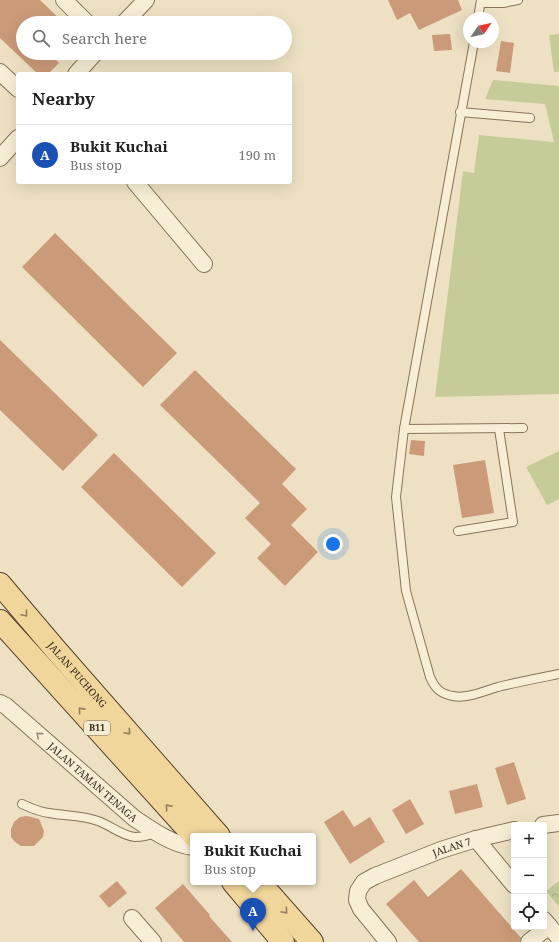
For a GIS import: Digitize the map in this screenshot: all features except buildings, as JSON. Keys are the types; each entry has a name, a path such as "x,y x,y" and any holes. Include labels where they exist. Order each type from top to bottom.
{"main road":[{"name":"JALAN PUCHONG","path":"0,584 216,833"},
{"name":"JALAN PUCHONG","path":"4,629 191,833"},
{"path":"236,885 283,942"},
{"path":"262,885 312,942"}],"street":[{"path":"64,0 80,16"},
{"path":"131,16 146,0"},
{"path":"78,72 89,60"},
{"path":"0,72 16,87"},
{"path":"0,158 16,140"},
{"path":"137,184 204,264"},
{"name":"JALAN TAMAN TENAGA","path":"0,703 6,706 124,810 156,832 181,845 190,846"},
{"path":"547,824 559,823"},
{"name":"JALAN 7","path":"388,942 360,909 356,900 358,891 364,882 391,869 441,850 476,839 511,831"},
{"path":"476,839 511,881"},
{"path":"132,918 153,942"},
{"path":"547,924 559,938"},
{"path":"529,942 540,930"}],"lane":[{"path":"479,12 481,1 503,3 518,0"},
{"path":"473,48 460,112 404,429 396,497 406,591 434,686 440,692 454,696 461,696 559,674"},
{"path":"460,112 530,118"},
{"path":"404,429 523,428"},
{"path":"458,530 513,522 499,429"},
{"path":"22,804 49,814 65,814 98,821 125,835 135,837 147,836 156,832"}],"green space":[{"path":"559,34 559,72 554,72 549,35"},
{"path":"493,80 559,86 559,394 435,397 463,171 474,173 479,135 554,142 545,104 485,99"},
{"path":"559,451 559,499 547,505 526,467"},
{"path":"559,881 559,907 547,892 547,890"}],"place":[{"name":"Bukit Kuchai","path":"253,931"}]}
